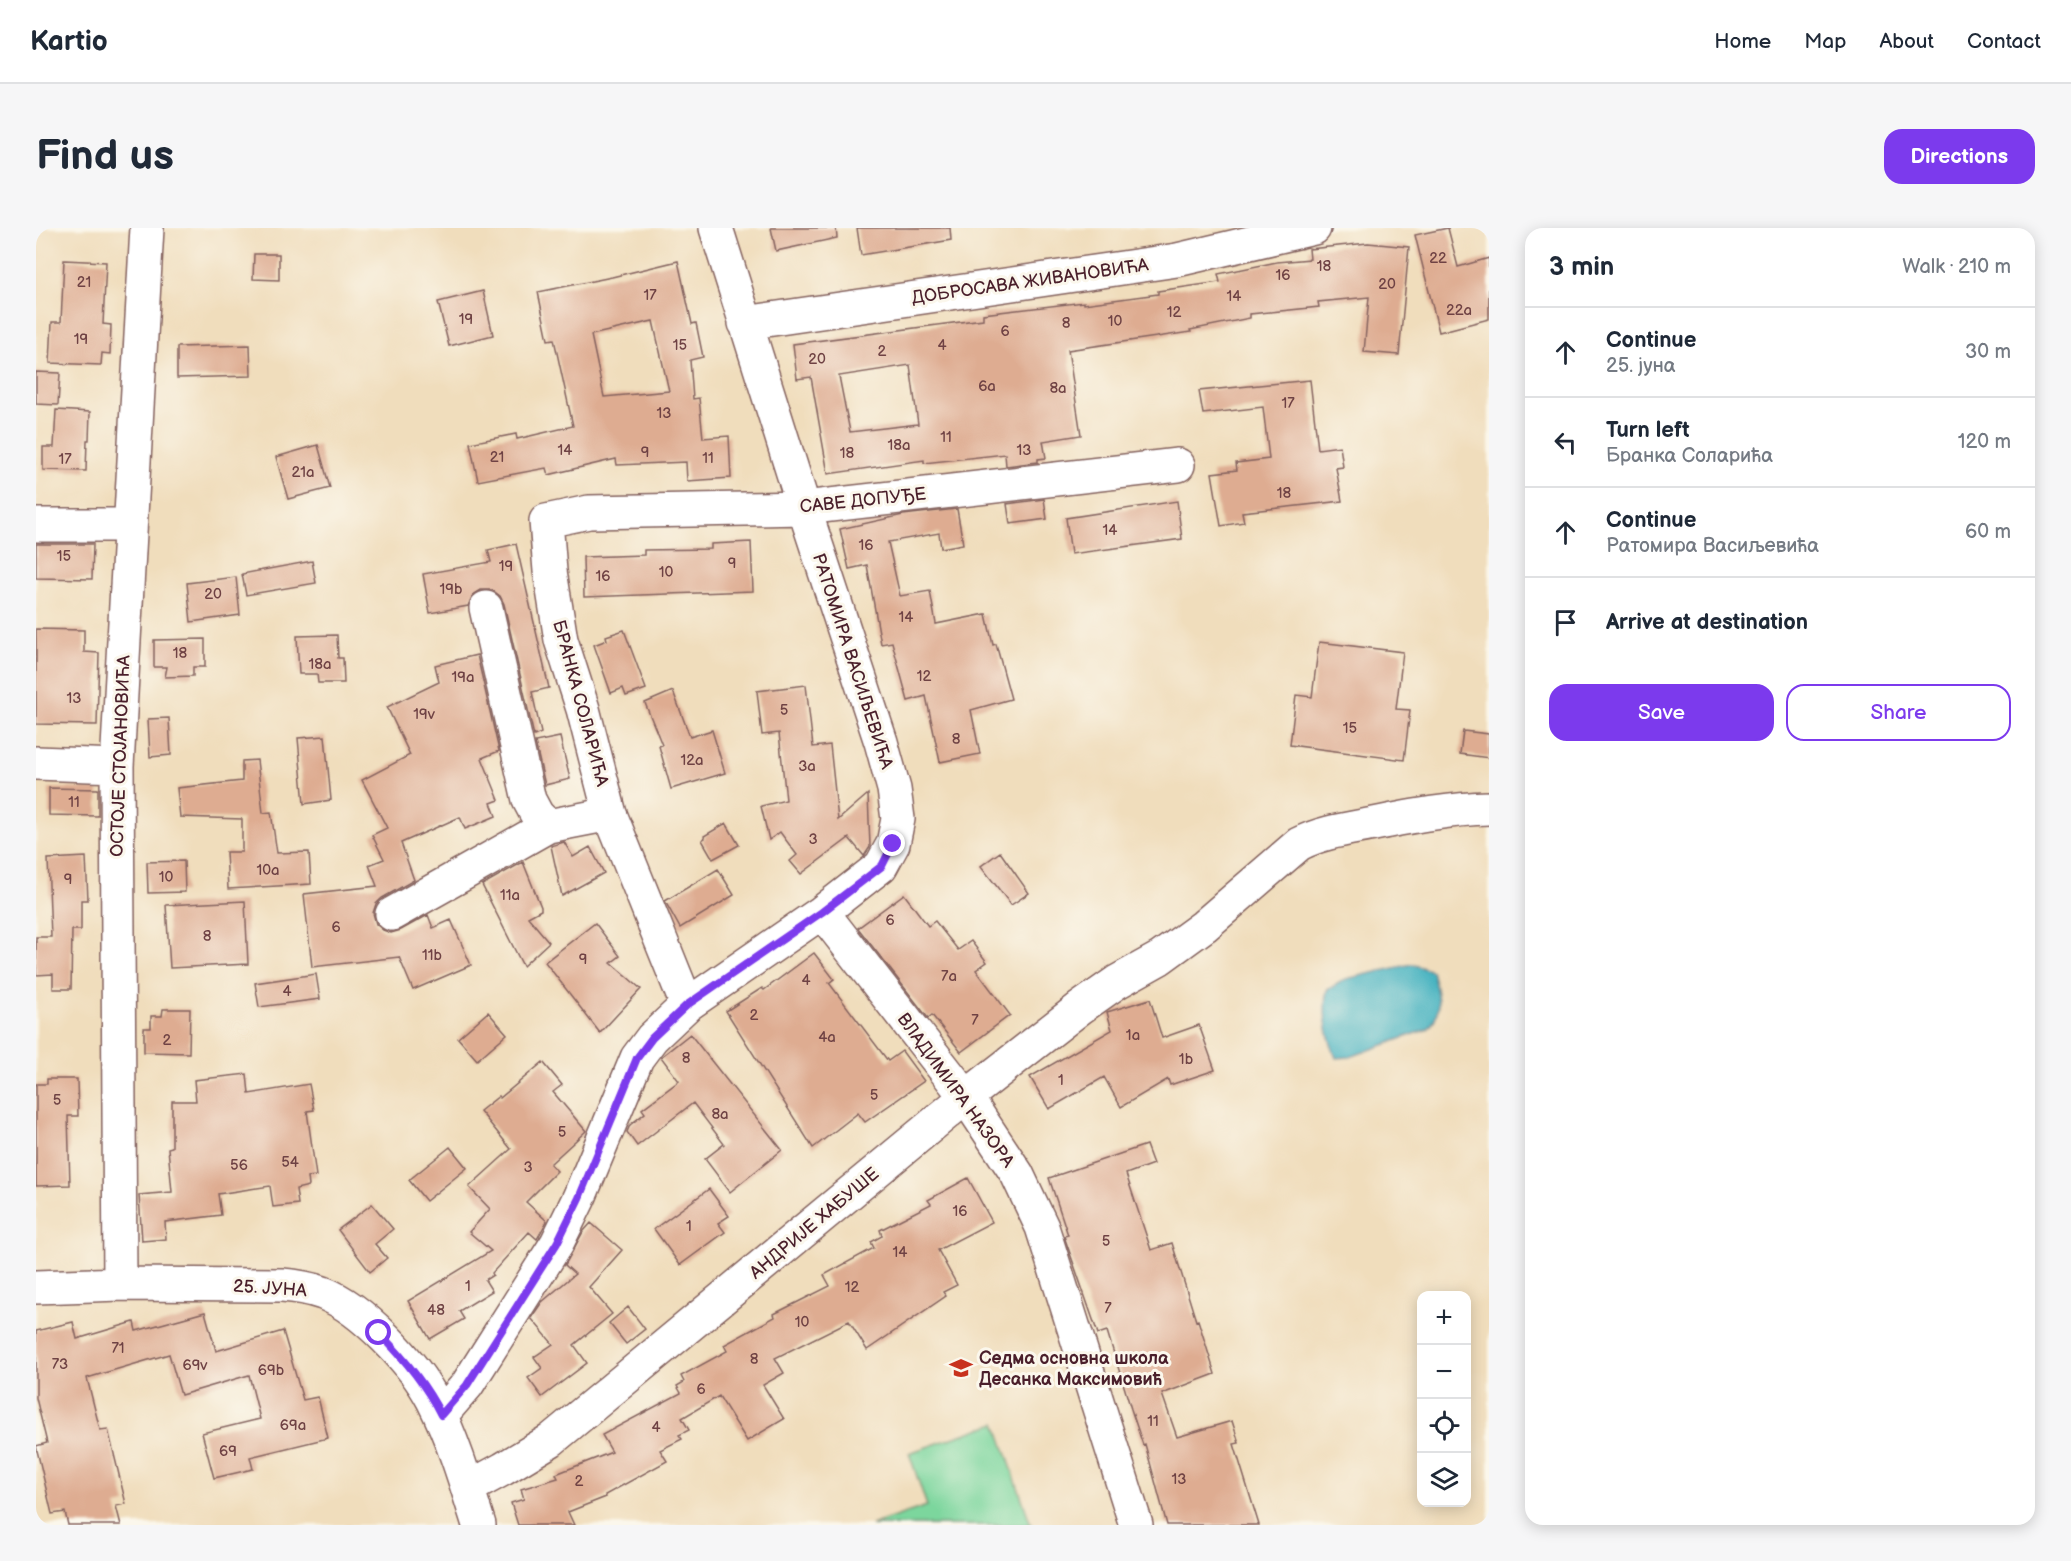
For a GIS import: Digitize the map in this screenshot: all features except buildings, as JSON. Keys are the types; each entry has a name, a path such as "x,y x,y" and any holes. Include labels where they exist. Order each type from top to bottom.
{"street":[{"name":"ОСТОЈЕ СТОЈАНОВИЋА","path":"120,1284 117,766 147,228"},
{"name":"РАТОМИРА ВАСИЉЕВИЋА","path":"687,1005 822,912 882,866 893,844 898,819 894,789 882,742 804,508 716,228"},
{"name":"ДОБРОСАВА ЖИВАНОВИЋА","path":"745,323 1177,260 1314,228"},
{"name":"САВЕ ДОПУЂЕ","path":"546,521 589,512 804,508 1178,465"},
{"name":"БРАНКА СОЛАРИЋА","path":"546,521 550,571 561,640 610,814 687,1005"},
{"path":"36,525 130,525"},
{"path":"486,608 529,800 537,815 548,826"},
{"path":"36,763 117,766"},
{"name":"АНДРИЈЕ ХАБУШЕ","path":"468,1488 551,1440 966,1097 1080,1008 1117,982 1160,958 1204,926 1299,844 1317,835 1432,813 1462,808 1489,808"},
{"path":"392,914 548,826 610,814"},
{"name":"ВЛАДИМИРА НАЗОРА","path":"822,912 966,1097 1017,1174 1042,1227 1136,1525"},
{"path":"441,1415 467,1385 557,1243 579,1198 637,1058 652,1038 687,1005"},
{"name":"25. ЈУНА","path":"36,1287 120,1284 282,1285 307,1287 325,1294 356,1312 403,1356 422,1381 441,1415 479,1525"}],"green space":[{"path":"996,1423 1031,1525 871,1525 927,1506 909,1453"}],"water":[{"path":"1412,964 1432,971 1438,1009 1428,1029 1350,1057 1336,1058 1326,1024 1327,990 1346,979"}],"place":[{"name":"Седма основна школа Десанка Максимовић","path":"961,1368"}],"route":[{"path":"379,1333 403,1356 422,1381 441,1415 467,1385 557,1243 579,1198 637,1058 652,1038 687,1005 822,912 882,866 893,844"}]}
